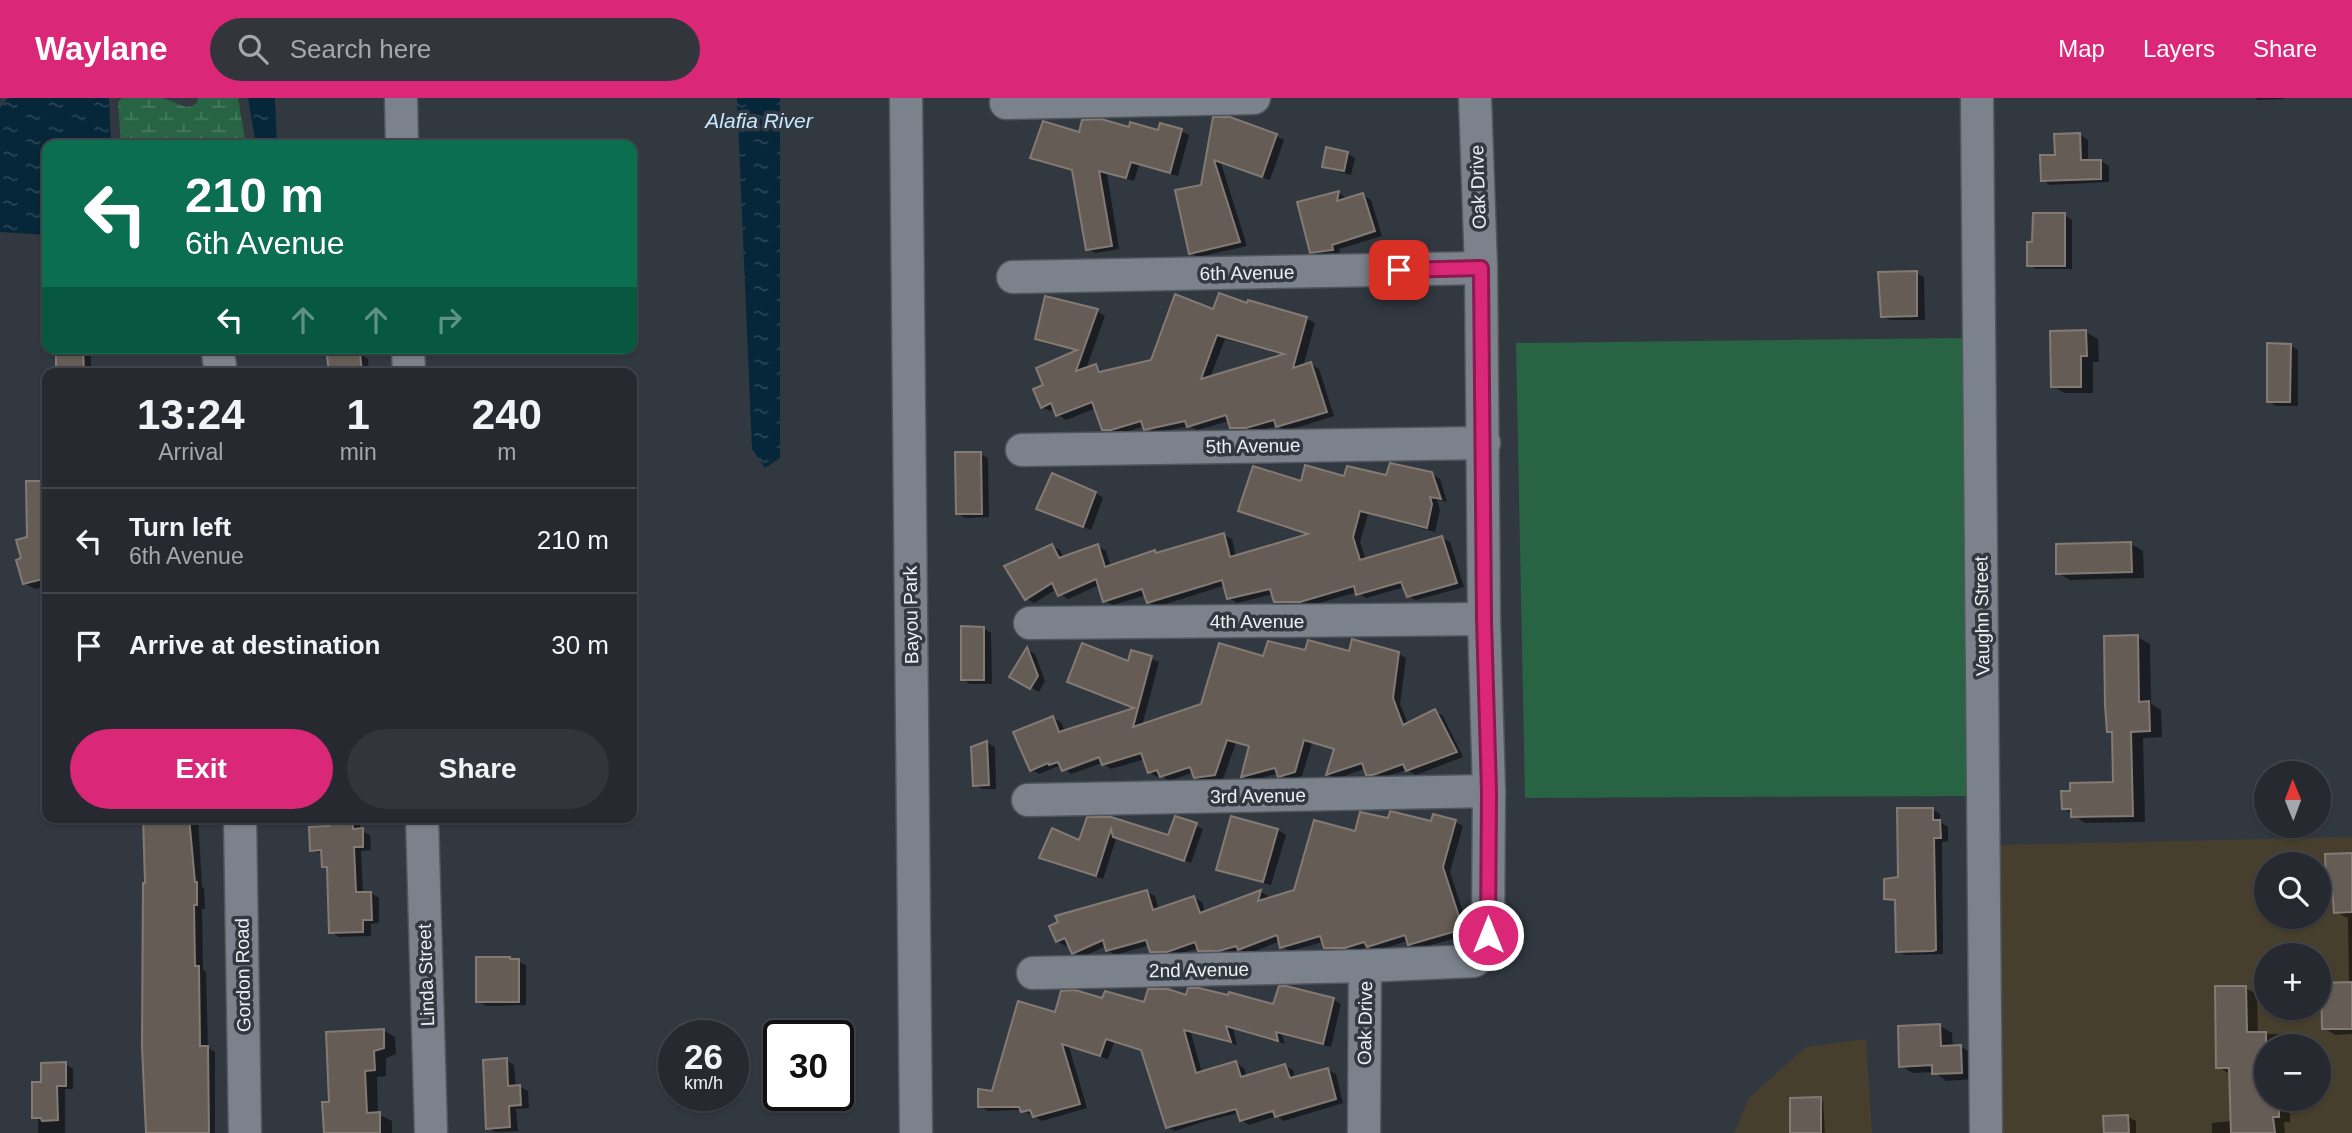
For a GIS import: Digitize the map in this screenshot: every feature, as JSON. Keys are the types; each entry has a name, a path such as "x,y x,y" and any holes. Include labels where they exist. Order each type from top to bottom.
{"street":[{"path":"401,98 402,140"},
{"name":"Bayou Park","path":"906,98 916,1133"},
{"path":"1006,103 1254,98"},
{"name":"Oak Drive","path":"1364,1133 1365,966 1474,961 1485,951 1488,935 1489,792 1484,619 1484,443 1475,98"},
{"name":"Vaughn Street","path":"1977,98 1986,1133"},
{"name":"6th Avenue","path":"1013,277 1481,268"},
{"name":"5th Avenue","path":"1022,450 1484,443"},
{"name":"4th Avenue","path":"1030,623 1484,619"},
{"name":"3rd Avenue","path":"1028,800 1489,792"},
{"name":"Gordon Road","path":"240,823 245,1133"},
{"name":"Linda Street","path":"422,823 431,1133"},
{"name":"2nd Avenue","path":"1033,973 1365,966"}],"shaded area":[{"path":"2352,837 2352,1133 2003,1133 1998,1025 1996,845"},
{"path":"1866,1039 1872,1133 1734,1133 1749,1098 1806,1047"}],"green space":[{"path":"122,98 163,98 186,107 197,103 198,98 238,98 245,140 121,140 118,102"},
{"path":"1965,338 1974,796 1525,798 1516,343"}],"water":[{"path":"8,98 109,98 111,140 42,140 42,235 0,232 0,108"},
{"path":"248,98 275,98 277,140 255,140"},
{"name":"Alafia River","path":"737,98 780,98 780,458 765,468 752,449"}],"building":[{"path":"1213,117 1230,117 1277,134 1262,177 1214,160 1240,242 1189,254 1175,190 1201,185"},
{"path":"1101,119 1129,127 1130,122 1158,130 1160,123 1182,129 1170,173 1131,162 1126,178 1099,171 1112,246 1086,250 1072,170 1030,158 1043,121 1079,132 1082,120"},
{"path":"2080,133 2081,160 2101,160 2101,179 2041,181 2040,155 2055,155 2054,134"},
{"path":"1326,147 1348,152 1344,171 1322,167"},
{"path":"1339,191 1337,201 1363,193 1375,231 1332,245 1333,250 1310,253 1297,202"},
{"path":"2033,213 2065,213 2065,266 2027,266 2027,242 2032,242"},
{"path":"1917,271 1917,316 1881,317 1878,272"},
{"path":"1219,293 1247,303 1248,300 1307,317 1293,368 1311,362 1327,412 1276,427 1274,420 1246,428 1230,428 1226,415 1187,427 1185,421 1144,430 1141,421 1102,430 1092,402 1056,416 1051,403 1041,408 1033,389 1043,385 1036,368 1077,350 1035,339 1045,296 1098,309 1076,371 1096,364 1099,372 1151,360 1175,294 1213,309","holes":["1217,335 1284,354 1201,379"]},
{"path":"2086,330 2087,356 2081,356 2081,387 2051,387 2050,331"},
{"path":"2267,343 2291,344 2290,402 2267,402"},
{"path":"56,354 83,354 84,368 56,368"},
{"path":"360,354 362,368 328,368 327,355"},
{"path":"955,452 981,452 982,514 956,514"},
{"path":"1390,463 1432,472 1441,499 1430,497 1432,504 1427,528 1360,511 1353,537 1360,560 1442,536 1457,583 1407,597 1401,582 1356,595 1354,586 1300,602 1274,602 1270,589 1227,599 1222,580 1147,603 1142,589 1103,602 1096,579 1058,596 1052,583 1025,600 1004,566 1052,544 1059,558 1098,544 1105,567 1155,550 1156,553 1224,533 1230,557 1308,534 1238,511 1253,466 1301,481 1305,465 1344,476 1347,466 1386,475"},
{"path":"1052,473 1096,492 1083,527 1036,509"},
{"path":"26,481 42,481 42,579 23,584 16,560 21,558 16,540 27,537"},
{"path":"2131,542 2132,572 2056,574 2056,544"},
{"path":"961,626 984,627 984,680 961,680"},
{"path":"2138,635 2139,702 2149,701 2150,731 2131,732 2133,816 2071,817 2071,809 2062,809 2061,791 2070,791 2070,783 2113,782 2112,732 2107,732 2105,705 2104,636"},
{"path":"1352,639 1399,652 1393,698 1403,725 1435,709 1457,752 1406,771 1403,764 1366,775 1362,763 1326,775 1334,749 1304,740 1295,772 1278,777 1275,768 1241,777 1249,746 1227,740 1215,775 1194,778 1190,767 1160,777 1157,770 1148,773 1141,753 1102,765 1099,757 1062,771 1058,762 1048,763 1030,771 1013,732 1053,716 1059,732 1134,708 1067,682 1082,643 1128,661 1131,650 1152,656 1133,727 1201,704 1219,643 1263,656 1268,641 1305,650 1308,640 1349,651"},
{"path":"1027,647 1038,676 1030,689 1009,677"},
{"path":"987,741 989,785 973,786 971,747"},
{"path":"1897,808 1933,808 1933,820 1940,820 1941,838 1934,838 1936,950 1933,951 1896,952 1895,900 1884,899 1884,879 1898,877"},
{"path":"1390,811 1431,821 1433,814 1456,820 1443,867 1463,929 1408,945 1405,935 1367,947 1364,942 1345,948 1324,948 1320,936 1280,948 1277,935 1238,950 1236,946 1219,951 1198,951 1195,942 1167,952 1150,952 1146,940 1106,951 1103,940 1072,954 1065,938 1056,942 1049,926 1058,922 1055,916 1147,890 1153,910 1194,896 1200,913 1261,890 1258,901 1294,890 1314,820 1355,831 1360,812 1388,818"},
{"path":"1175,816 1197,823 1184,861 1113,837 1111,829 1096,876 1039,858 1052,828 1079,840 1087,817 1111,817 1168,835"},
{"path":"1231,816 1278,829 1263,882 1216,870"},
{"path":"143,823 190,823 197,882 197,905 194,905 195,966 199,966 200,1046 208,1046 209,1133 146,1133 142,1047 145,883"},
{"path":"329,823 352,823 353,829 363,828 363,847 354,847 356,892 371,892 372,920 363,920 363,932 329,933 327,867 322,867 321,850 310,851 309,827 329,826"},
{"path":"2352,853 2352,912 2334,913 2331,854"},
{"path":"476,957 519,959 519,1002 476,1002"},
{"path":"2352,982 2352,1029 2322,1029 2322,1020 2331,1020 2331,983"},
{"path":"1279,986 1334,998 1323,1044 1276,1032 1278,1041 1226,1026 1231,1042 1184,1030 1196,1073 1236,1061 1241,1077 1285,1064 1290,1078 1328,1068 1336,1099 1275,1117 1273,1111 1240,1121 1236,1109 1166,1128 1141,1050 1106,1039 1100,1056 1062,1044 1080,1104 1033,1117 1030,1110 1021,1112 1019,1107 978,1107 978,1089 992,1091 1018,1001 1055,1012 1061,991 1075,990 1102,998 1105,991 1144,1002 1148,989 1168,989 1186,995 1188,988 1199,988 1228,995 1229,992 1273,1004"},
{"path":"2215,986 2246,986 2247,1032 2266,1032 2254,1034 2254,1111 2279,1111 2279,1117 2273,1117 2275,1133 2231,1133 2229,1068 2216,1068"},
{"path":"1940,1024 1941,1046 1961,1045 1962,1073 1932,1074 1932,1065 1899,1067 1898,1026"},
{"path":"384,1029 384,1048 374,1051 375,1070 365,1071 367,1113 380,1112 380,1133 324,1133 322,1102 329,1102 326,1032"},
{"path":"507,1058 508,1086 520,1085 521,1105 509,1106 510,1127 486,1129 483,1060"},
{"path":"66,1062 66,1086 57,1086 58,1120 42,1121 41,1118 32,1118 32,1082 41,1082 41,1063"},
{"path":"1821,1097 1821,1133 1790,1133 1790,1098"},
{"path":"2128,1115 2129,1133 2104,1133 2103,1116"}],"route":[{"path":"1399,270 1481,268 1484,619 1489,792 1488,935"}]}
